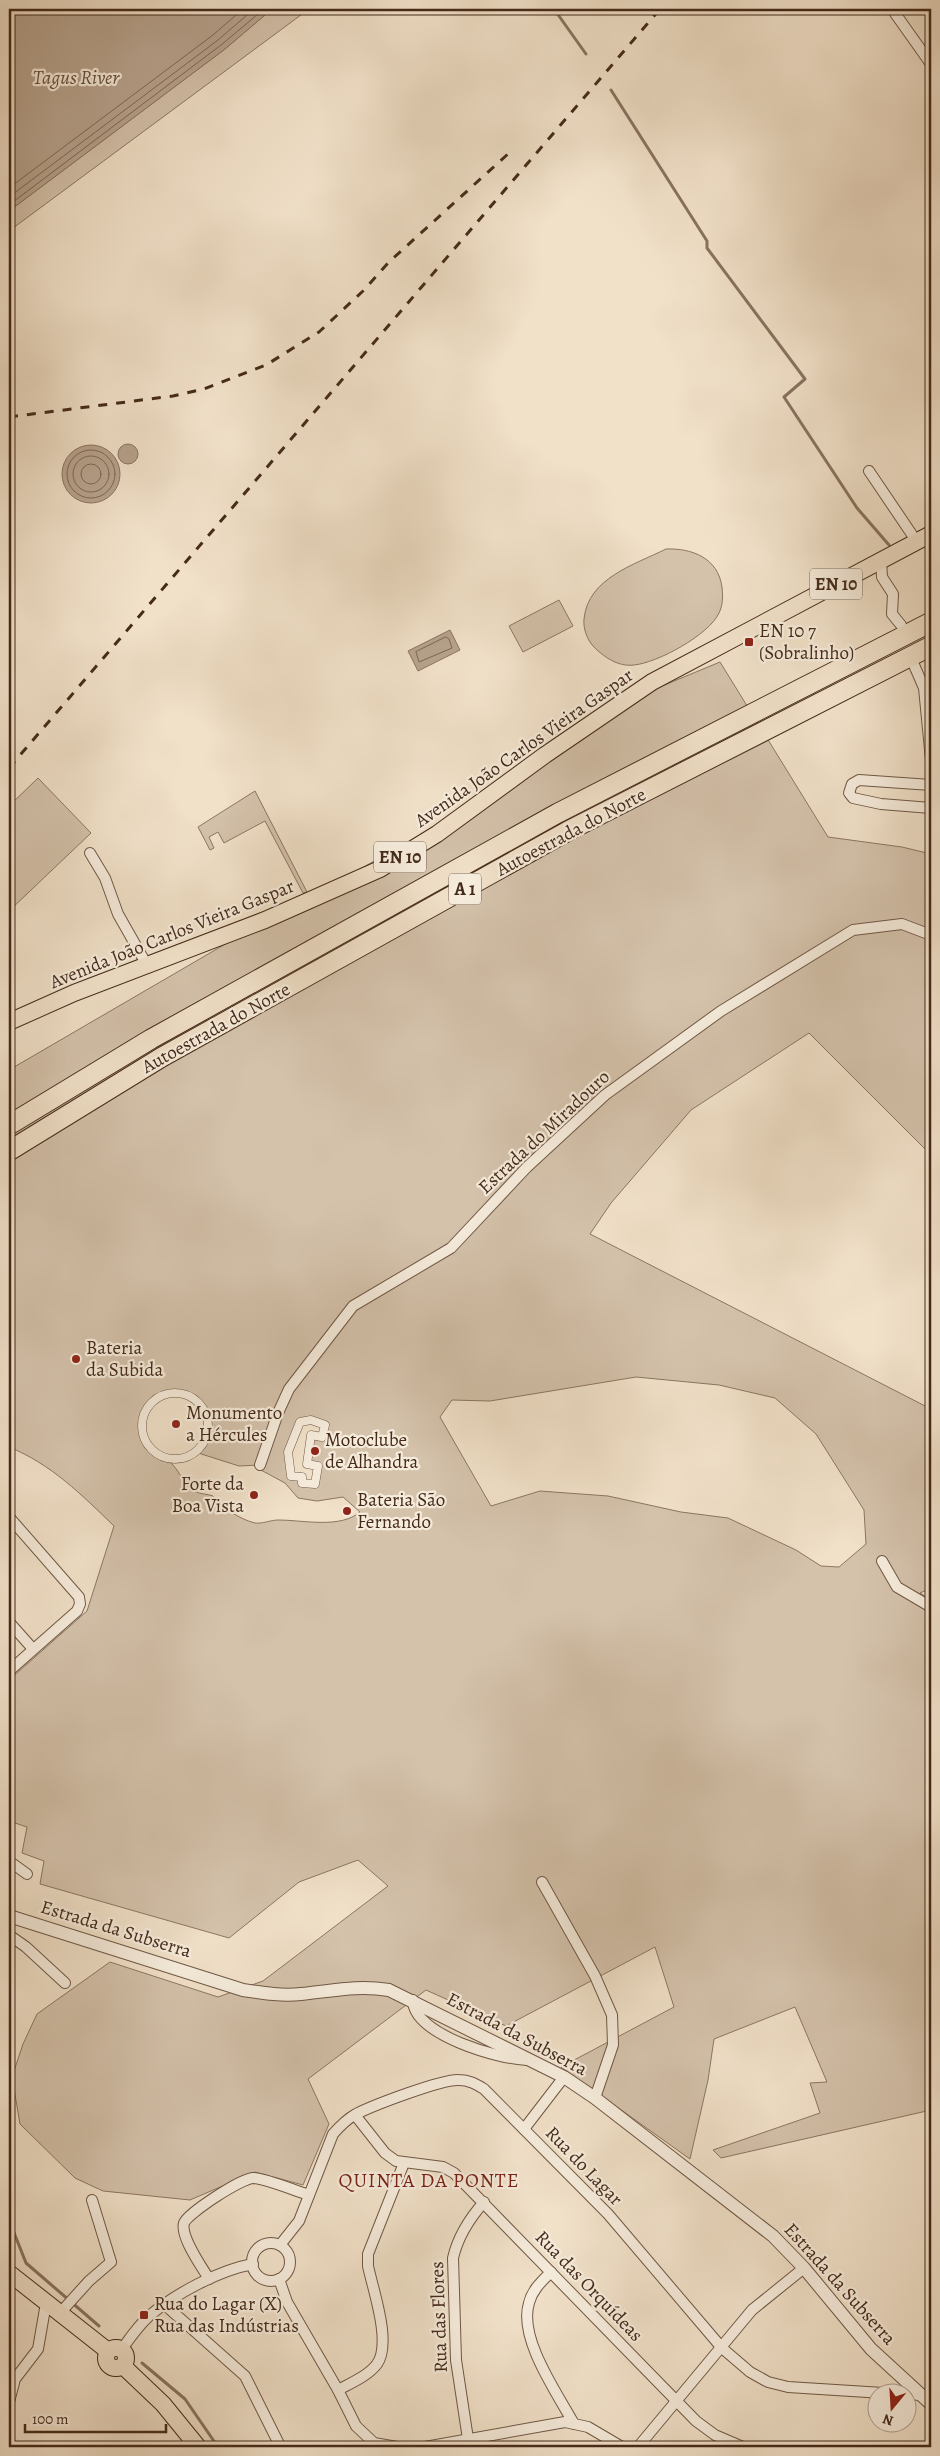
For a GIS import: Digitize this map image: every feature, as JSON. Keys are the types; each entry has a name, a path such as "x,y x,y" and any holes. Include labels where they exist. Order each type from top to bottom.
{"highway":[{"name":"Autoestrada do Norte","path":"9,1125 152,1039 558,813 931,622"},
{"name":"Autoestrada do Norte","path":"9,1151 162,1057 568,832 931,646"}],"main road":[{"name":"EN 10","path":"882,560 924,544 931,534"},
{"name":"Avenida João Carlos Vieira Gaspar","path":"9,1022 74,993 265,920 360,879 438,834 529,766 652,682 882,560"},
{"path":"9,2273 46,2302 62,2310 118,2355 163,2404 198,2447"}],"street":[{"path":"892,9 931,64"},
{"path":"869,472 924,544"},
{"path":"882,560 882,577 892,594 892,614 901,625"},
{"path":"914,664 924,688 931,760"},
{"path":"931,785 860,780 850,787 850,795 881,804 931,808"},
{"path":"90,853 105,878 118,914 148,966"},
{"name":"Estrada do Miradouro","path":"260,1465 278,1413 289,1389 353,1306 451,1248 527,1167 605,1095 721,1010 853,930 902,924 931,934"},
{"path":"178,1392 193,1397 204,1409 207,1416 208,1432 206,1440 196,1452 188,1456 173,1459 161,1456 152,1449 144,1435 142,1422 146,1410 156,1398 178,1392"},
{"path":"311,1420 325,1425 322,1437 311,1435 307,1464 318,1466 315,1484 302,1483 302,1477 291,1476 288,1452 300,1422 311,1420"},
{"path":"9,1518 79,1596 80,1604 77,1611 9,1671"},
{"path":"882,1561 897,1587 931,1607"},
{"path":"9,1622 33,1649"},
{"path":"9,1861 27,1874"},
{"path":"542,1882 595,1976 612,2015 613,2045 595,2098"},
{"name":"Estrada da Subserra","path":"9,1916 243,1990 284,1995 346,1988 389,1990 530,2060 564,2078 595,2098 773,2236 804,2268 870,2350 931,2404"},
{"path":"9,1934 65,1983"},
{"path":"524,2129 564,2078"},
{"name":"Rua do Lagar","path":"280,2245 299,2221 333,2134 340,2125 355,2115 448,2081 460,2080 476,2084 484,2089 608,2214 722,2348 750,2372 768,2382 788,2387 868,2392"},
{"name":"Rua das Orquídeas","path":"355,2115 385,2153 396,2161 443,2167 454,2172 677,2403 696,2421 715,2435 743,2447"},
{"path":"338,2390 376,2365 382,2354 384,2338 368,2266 368,2254 404,2163"},
{"path":"209,2278 185,2237 184,2224 190,2215 242,2181 253,2178 310,2195"},
{"path":"62,2310 73,2297 111,2262 92,2200"},
{"name":"Rua das Flores","path":"468,2439 456,2360 453,2258 456,2244 469,2219 484,2202"},
{"path":"268,2243 280,2245 288,2253 290,2265 284,2276 279,2279 268,2280 262,2278 254,2270 253,2264 253,2258 258,2248 268,2243"},
{"path":"118,2355 150,2316 166,2305 209,2278 233,2268 253,2264"},
{"path":"638,2447 677,2403 752,2310 804,2268"},
{"path":"551,2272 538,2285 528,2302 529,2340 574,2424"},
{"path":"279,2279 287,2302 338,2390 356,2426 374,2443 397,2447"},
{"path":"9,2402 15,2379 38,2349 46,2302"},
{"path":"166,2305 244,2376 279,2444"},
{"path":"425,2447 449,2445 468,2439 565,2422 588,2426 622,2447"}],"shaded area":[{"path":"272,9 309,9 9,231 9,211 225,49"},
{"path":"666,549 685,550 694,553 709,562 715,569 720,577 723,597 719,613 705,630 694,639 656,659 634,665 612,661 594,647 587,637 584,619 587,605 603,583 614,575"},
{"path":"559,600 573,626 523,652 509,626"},
{"path":"720,662 828,837 902,847 931,854 931,1155 809,1033 691,1110 611,1203 590,1234 931,1409 931,1588 920,1593 931,1600 931,2110 721,2158 713,2150 820,2113 810,2083 827,2082 795,2007 714,2039 708,2080 690,2159 561,2067 674,2007 655,1947 506,2026 426,1990 308,2079 329,2124 303,2185 255,2172 190,2200 103,2191 75,2178 20,2124 12,2077 23,2044 37,2014 110,1962 218,1997 263,1981 388,1886 358,1860 299,1882 229,1938 40,1884 44,1861 22,1853 27,1827 9,1821 9,1680 87,1611 114,1526 78,1492 52,1471 39,1462 9,1447 9,1070 222,946 421,835 638,696","holes":["636,1377 719,1385 775,1398 816,1434 864,1510 866,1544 839,1567 821,1566 796,1550 728,1518 681,1512 608,1496 540,1491 491,1506 440,1417 452,1400 490,1401","170,1393 183,1394 201,1404 206,1412 208,1432 195,1452 239,1466 260,1465 259,1469 285,1483 298,1498 317,1501 343,1497 360,1512 352,1517 332,1522 278,1520 255,1523 232,1513 213,1496 194,1491 188,1486 175,1467 156,1452 145,1439 142,1423 144,1415 148,1408","299,1422 325,1425 322,1437 311,1435 307,1464 318,1466 315,1484 302,1483 302,1477 291,1475 288,1452"]},
{"path":"38,778 91,833 9,911 9,806"},
{"path":"255,791 307,892 303,893 265,821 224,843 218,832 209,837 214,848 210,850 198,827"}],"water":[{"name":"Tagus River","path":"9,9 272,9 225,49 9,211"},
{"path":"124,444 132,444 138,450 138,458 132,464 124,464 118,458 118,450"},
{"path":"91,445 102,447 115,458 120,474 118,485 107,498 91,503 80,501 67,490 62,474 64,463 75,450"},
{"path":"450,630 460,650 418,671 408,651"}],"waterway":[{"path":"554,9 586,54"},
{"path":"611,90 707,241 707,248 805,379 784,397 857,508 889,545"},
{"path":"9,2220 26,2263 99,2326"},
{"path":"142,2363 185,2399 218,2447"}],"railway":[{"path":"9,768 660,9"},
{"path":"9,417 173,396 204,389 266,365 319,332 363,291 389,262 509,153"}],"place":[{"name":"EN 10 7 (Sobralinho)","path":"749,642"},
{"name":"Bateria da Subida","path":"76,1359"},
{"name":"Monumento a Hércules","path":"176,1424"},
{"name":"Motoclube de Alhandra","path":"315,1451"},
{"name":"Forte da Boa Vista","path":"254,1495"},
{"name":"Bateria São Fernando","path":"347,1511"},
{"name":"Rua do Lagar (X) Rua das Indústrias","path":"144,2315"}],"district":[{"name":"QUINTA DA PONTE","path":"429,2180"}]}
